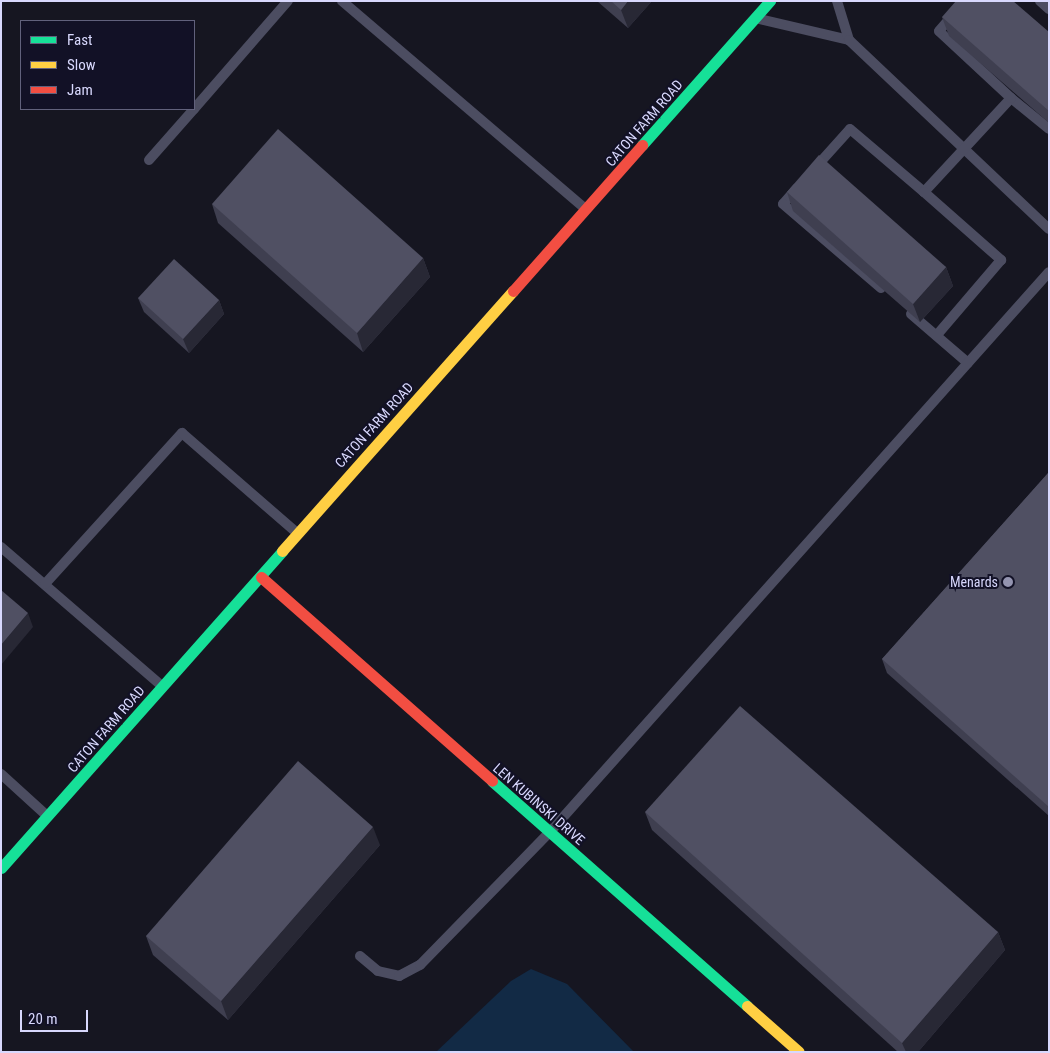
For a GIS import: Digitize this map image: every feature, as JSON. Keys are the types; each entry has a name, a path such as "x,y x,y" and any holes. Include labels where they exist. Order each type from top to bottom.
{"street":[{"name":"CATON FARM ROAD","path":"1,868 770,1"},
{"name":"LEN KUBINSKI DRIVE","path":"261,577 799,1052"}],"lane":[{"path":"195,108 288,1"},
{"path":"342,1 586,210"},
{"path":"837,1 849,40 1049,229"},
{"path":"965,1 939,31 1011,98 1049,129"},
{"path":"1040,1 1049,9"},
{"path":"755,18 849,40"},
{"path":"924,192 1011,98"},
{"path":"149,160 193,110"},
{"path":"937,335 1001,260 850,129 783,204 968,363"},
{"path":"360,956 378,971 399,976 420,965 549,833 1049,272"},
{"path":"45,584 182,433 297,533"},
{"path":"1,547 163,687"},
{"path":"1,774 48,817"}],"water":[{"path":"531,969 567,984 634,1052 436,1052 511,981"}],"building":[{"path":"611,1 628,1 621,10"},
{"path":"956,1 1013,1 1049,32 1049,111 942,17"},
{"path":"278,129 423,258 357,333 212,204"},
{"path":"819,155 946,267 913,304 787,192"},
{"path":"174,259 219,300 183,339 138,298"},
{"name":"Menards","path":"1049,472 1049,807 882,659"},
{"path":"1,590 28,613 1,645"},
{"path":"740,706 998,932 902,1043 645,812"},
{"path":"298,761 373,827 221,1001 146,936"}],"traffic: fast":[{"path":"642,145 770,1"},
{"path":"1,868 282,551"},
{"path":"492,781 747,1006"}],"traffic: slow":[{"path":"282,551 513,291"},
{"path":"747,1006 799,1052"}],"traffic: jam":[{"path":"513,291 642,145"},
{"path":"261,577 492,781"}],"place":[{"name":"Menards","path":"1008,582"}]}
